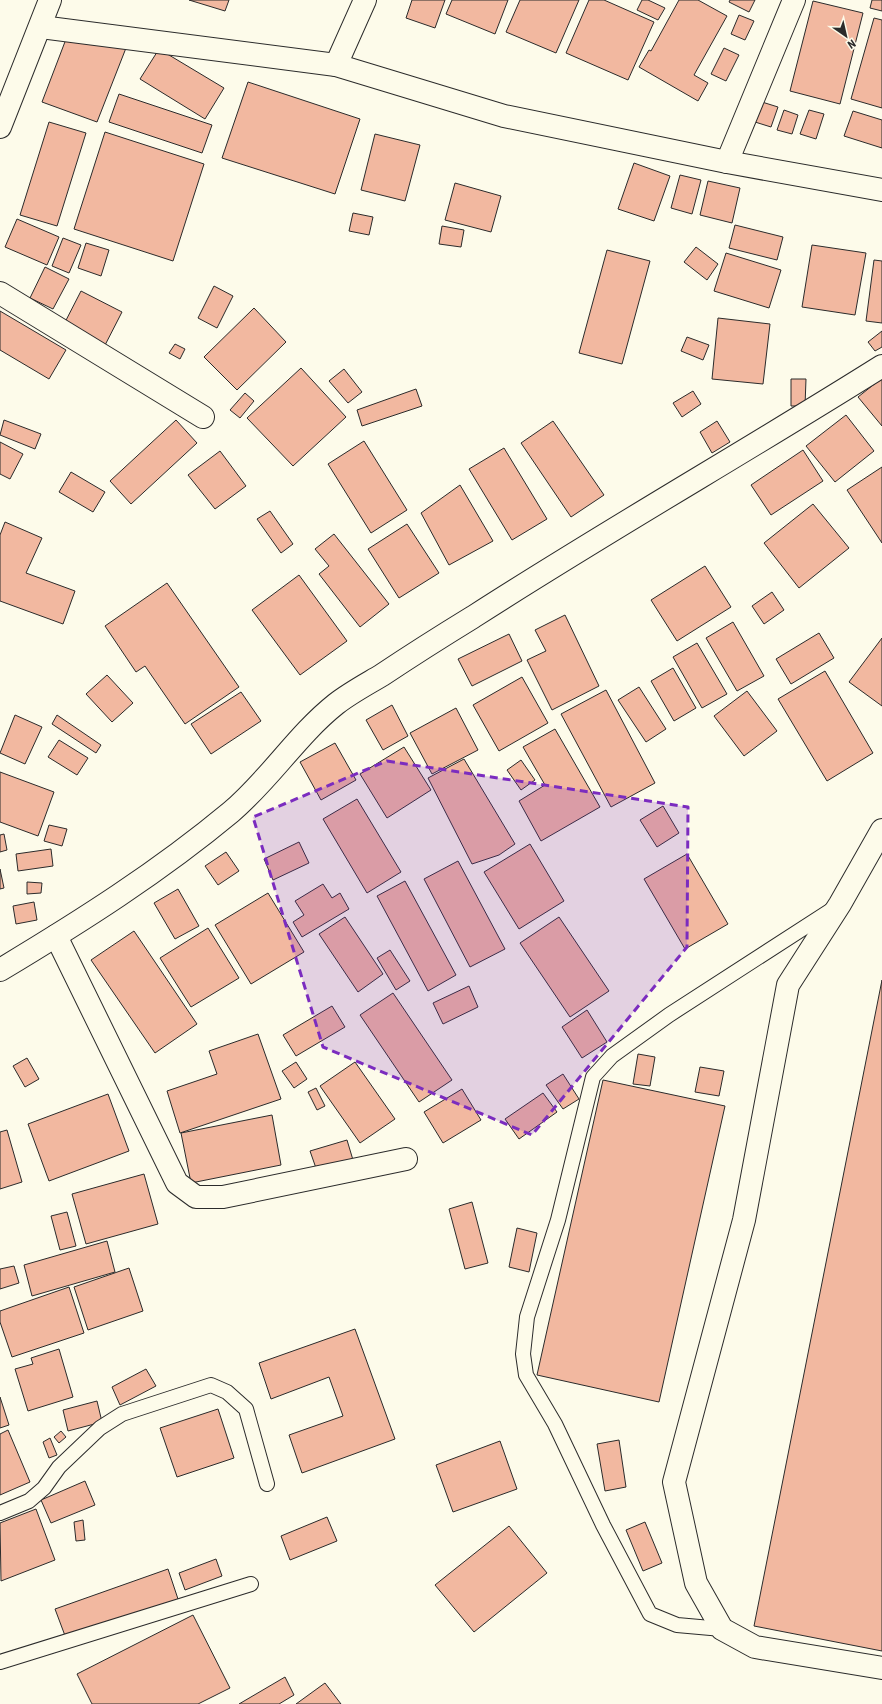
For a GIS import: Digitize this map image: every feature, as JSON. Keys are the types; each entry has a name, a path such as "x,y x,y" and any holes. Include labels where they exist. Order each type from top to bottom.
{"street":[{"path":"0,127 41,27 50,0"},
{"path":"336,65 365,0"},
{"path":"727,162 794,0"},
{"path":"41,27 336,65 504,116 727,162 882,190"},
{"path":"0,293 203,417"},
{"path":"0,970 56,936 148,876 232,810 261,783 308,730 337,703 526,582 665,497 782,429 882,366"},
{"path":"882,830 840,904 788,985 744,1220 674,1482 696,1583 722,1628 755,1647 882,1668"},
{"path":"56,936 177,1183 196,1197 223,1197 406,1159"}],"lane":[{"path":"722,1628 678,1625 650,1614 603,1526 555,1424 526,1375 523,1354 527,1316 558,1220 593,1076 612,1056 669,1015 840,904"},
{"path":"0,1514 29,1501 44,1488 59,1466 100,1428 122,1414 210,1385 227,1392 246,1409 267,1484"},
{"path":"0,1662 251,1584"}],"highlighted area":[{"path":"387,761 688,807 687,947 532,1135 323,1047 253,817"}],"building":[{"path":"189,0 229,0 225,11"},
{"path":"412,0 445,0 435,28 406,18"},
{"path":"452,0 508,0 495,34 446,14"},
{"path":"520,0 579,0 556,53 506,32"},
{"path":"589,0 604,0 654,22 628,80 566,53"},
{"path":"642,0 648,0 665,8 658,20 637,10"},
{"path":"679,0 698,0 727,16 694,75 708,83 698,101 639,67 649,50 651,51"},
{"path":"730,0 755,0 749,12 729,2"},
{"path":"872,0 882,0 882,11 870,8"},
{"path":"813,1 863,13 840,104 790,91"},
{"path":"739,15 754,21 745,40 731,34"},
{"path":"874,18 882,20 882,108 851,99"},
{"path":"71,26 126,48 97,122 42,102"},
{"path":"724,48 739,55 726,81 711,74"},
{"path":"159,49 224,88 205,119 140,79"},
{"path":"248,82 360,119 335,194 222,158"},
{"path":"119,94 212,125 202,153 109,122"},
{"path":"762,102 778,107 771,127 755,122"},
{"path":"784,110 798,115 792,134 777,130"},
{"path":"809,110 824,114 816,139 800,134"},
{"path":"853,111 882,120 882,148 844,136"},
{"path":"49,122 86,133 57,226 20,215"},
{"path":"105,132 204,164 173,261 74,229"},
{"path":"375,134 420,145 405,201 361,190"},
{"path":"634,163 670,176 654,221 618,209"},
{"path":"680,175 701,180 692,214 671,208"},
{"path":"708,181 740,188 732,223 700,215"},
{"path":"455,183 501,196 491,232 445,220"},
{"path":"353,213 373,217 369,235 349,231"},
{"path":"17,219 59,237 47,265 5,247"},
{"path":"735,225 783,237 777,260 729,248"},
{"path":"442,226 464,230 461,247 439,244"},
{"path":"63,238 81,245 69,273 52,266"},
{"path":"86,243 109,250 101,276 78,268"},
{"path":"812,245 866,253 855,315 802,307"},
{"path":"696,247 718,264 707,280 684,262"},
{"path":"607,250 650,261 622,364 579,353"},
{"path":"726,253 781,270 769,308 714,291"},
{"path":"874,260 882,261 882,323 866,321"},
{"path":"45,267 69,279 53,309 30,298"},
{"path":"214,286 233,296 217,328 198,318"},
{"path":"81,291 122,312 102,351 61,330"},
{"path":"254,308 286,342 237,390 204,357"},
{"path":"0,311 66,350 49,379 0,350"},
{"path":"718,318 770,324 763,384 712,379"},
{"path":"882,331 882,347 875,351 868,342"},
{"path":"687,337 709,345 703,360 681,351"},
{"path":"175,344 185,349 180,359 169,353"},
{"path":"301,368 346,417 293,466 247,418"},
{"path":"344,369 362,392 348,403 329,381"},
{"path":"882,378 882,426 858,397"},
{"path":"791,379 806,379 805,406 791,406"},
{"path":"416,389 422,406 362,426 357,410"},
{"path":"693,391 701,404 682,417 673,403"},
{"path":"245,393 254,401 240,418 230,410"},
{"path":"846,415 874,451 835,482 806,446"},
{"path":"4,420 41,434 35,449 0,435"},
{"path":"176,420 197,443 131,504 110,481"},
{"path":"553,421 604,495 571,517 521,443"},
{"path":"717,421 730,442 712,453 700,432"},
{"path":"364,441 407,510 371,533 328,464"},
{"path":"0,442 23,454 10,479 0,474"},
{"path":"504,448 547,519 512,540 469,469"},
{"path":"803,450 823,481 771,515 751,485"},
{"path":"220,451 246,486 215,509 188,475"},
{"path":"882,467 882,543 847,490"},
{"path":"71,472 105,492 93,512 59,492"},
{"path":"460,485 493,541 449,565 421,513"},
{"path":"813,504 849,548 799,588 764,543"},
{"path":"270,511 293,544 281,553 257,519"},
{"path":"5,522 42,538 26,573 75,591 63,624 0,601 0,535"},
{"path":"407,524 439,573 399,598 368,549"},
{"path":"334,534 389,604 360,627 319,574 329,566 315,549"},
{"path":"705,566 731,607 677,641 651,600"},
{"path":"299,575 347,641 300,675 252,610"},
{"path":"167,583 239,687 185,724 145,666 136,672 105,626"},
{"path":"772,592 784,610 764,624 752,606"},
{"path":"565,615 599,686 552,710 527,660 546,651 535,630"},
{"path":"733,622 764,676 737,691 706,638"},
{"path":"819,633 834,658 791,684 776,659"},
{"path":"509,634 522,661 472,686 458,659"},
{"path":"882,638 882,706 849,682"},
{"path":"697,643 727,694 702,708 673,657"},
{"path":"673,668 696,708 674,721 651,681"},
{"path":"825,671 873,753 827,781 778,699"},
{"path":"107,675 133,703 112,722 86,694"},
{"path":"522,677 548,723 499,751 473,705"},
{"path":"639,687 666,729 646,742 618,700"},
{"path":"606,690 655,783 611,807 561,714"},
{"path":"747,691 777,731 744,756 714,716"},
{"path":"241,692 261,721 211,754 191,724"},
{"path":"392,705 408,736 383,750 366,720"},
{"path":"456,708 478,750 432,774 410,733"},
{"path":"15,715 42,727 25,764 0,753"},
{"path":"57,715 101,745 96,753 52,724"},
{"path":"555,729 600,807 541,841 519,801 545,785 523,747"},
{"path":"59,740 88,758 77,775 48,757"},
{"path":"335,743 356,780 321,800 300,762"},
{"path":"404,747 431,790 387,818 360,774"},
{"path":"464,759 515,844 499,855 472,864 428,778"},
{"path":"521,760 535,780 521,790 507,770"},
{"path":"0,772 54,792 38,836 0,822"},
{"path":"357,799 401,872 367,893 323,819"},
{"path":"663,806 679,833 657,847 640,820"},
{"path":"49,825 67,829 62,846 44,841"},
{"path":"4,834 7,850 0,852 0,835"},
{"path":"299,842 309,863 273,880 264,859"},
{"path":"530,844 564,901 519,929 484,872"},
{"path":"51,849 53,866 18,871 16,854"},
{"path":"226,852 239,871 218,885 205,866"},
{"path":"687,854 728,924 685,949 644,879"},
{"path":"458,861 505,949 470,967 424,879"},
{"path":"0,869 4,888 0,889"},
{"path":"405,881 456,975 428,991 377,896"},
{"path":"27,882 42,883 41,893 27,894"},
{"path":"323,884 332,898 340,893 349,909 302,937 293,922 304,915 295,901"},
{"path":"178,889 199,926 175,939 154,903"},
{"path":"268,893 304,952 251,984 215,925"},
{"path":"34,902 37,920 16,924 13,906"},
{"path":"345,917 383,974 358,992 319,934"},
{"path":"559,917 609,991 570,1017 520,943"},
{"path":"208,928 239,978 191,1007 160,958"},
{"path":"134,931 197,1024 155,1053 91,960"},
{"path":"390,950 410,981 396,990 377,958"},
{"path":"882,980 882,1651 754,1626"},
{"path":"469,986 478,1007 443,1024 433,1003"},
{"path":"393,993 452,1080 419,1102 360,1015"},
{"path":"332,1006 345,1027 296,1056 283,1035"},
{"path":"587,1010 607,1042 582,1058 562,1027"},
{"path":"258,1034 281,1099 180,1133 167,1091 217,1074 209,1051"},
{"path":"638,1054 655,1057 650,1086 633,1084"},
{"path":"27,1058 39,1079 25,1087 13,1066"},
{"path":"296,1062 307,1079 294,1088 282,1071"},
{"path":"355,1062 395,1119 360,1143 320,1086"},
{"path":"700,1067 724,1071 719,1096 695,1092"},
{"path":"563,1074 579,1099 563,1109 546,1085"},
{"path":"603,1080 725,1106 659,1402 537,1375"},
{"path":"316,1088 325,1106 317,1110 308,1092"},
{"path":"462,1089 481,1120 443,1143 424,1112"},
{"path":"543,1093 557,1112 519,1139 505,1119"},
{"path":"108,1094 129,1151 49,1181 28,1124"},
{"path":"272,1115 281,1165 191,1183 181,1133"},
{"path":"7,1130 22,1182 0,1189 0,1132"},
{"path":"347,1140 353,1160 317,1171 310,1151"},
{"path":"144,1174 158,1224 86,1244 72,1194"},
{"path":"472,1202 488,1263 465,1269 449,1209"},
{"path":"67,1212 76,1246 60,1250 51,1216"},
{"path":"517,1228 537,1233 529,1272 509,1267"},
{"path":"107,1241 115,1272 32,1296 24,1265"},
{"path":"14,1266 19,1283 0,1289 0,1269"},
{"path":"129,1268 143,1311 88,1330 74,1287"},
{"path":"69,1287 84,1333 12,1357 0,1322 0,1311"},
{"path":"355,1329 395,1439 302,1473 289,1435 343,1416 329,1377 271,1399 259,1363"},
{"path":"59,1349 73,1397 28,1411 15,1369 33,1364 31,1358"},
{"path":"146,1369 156,1386 120,1405 112,1387"},
{"path":"0,1397 9,1425 0,1428"},
{"path":"97,1401 102,1422 68,1431 63,1410"},
{"path":"218,1409 234,1458 177,1477 160,1428"},
{"path":"8,1430 30,1482 0,1495 0,1434"},
{"path":"61,1431 66,1437 59,1443 54,1437"},
{"path":"50,1438 57,1455 49,1458 43,1442"},
{"path":"619,1440 626,1487 605,1491 597,1444"},
{"path":"500,1441 517,1489 453,1512 436,1465"},
{"path":"85,1481 95,1505 51,1523 41,1500"},
{"path":"36,1509 55,1560 1,1581 0,1523"},
{"path":"327,1517 337,1541 290,1560 281,1536"},
{"path":"83,1520 85,1540 76,1541 74,1522"},
{"path":"645,1522 662,1563 643,1571 626,1530"},
{"path":"509,1526 547,1573 474,1632 435,1585"},
{"path":"216,1559 222,1576 185,1590 179,1573"},
{"path":"168,1569 179,1602 67,1641 55,1609"},
{"path":"193,1615 230,1688 198,1704 92,1704 77,1674"},
{"path":"285,1677 294,1695 279,1704 239,1704"},
{"path":"325,1683 341,1704 296,1704"}]}
